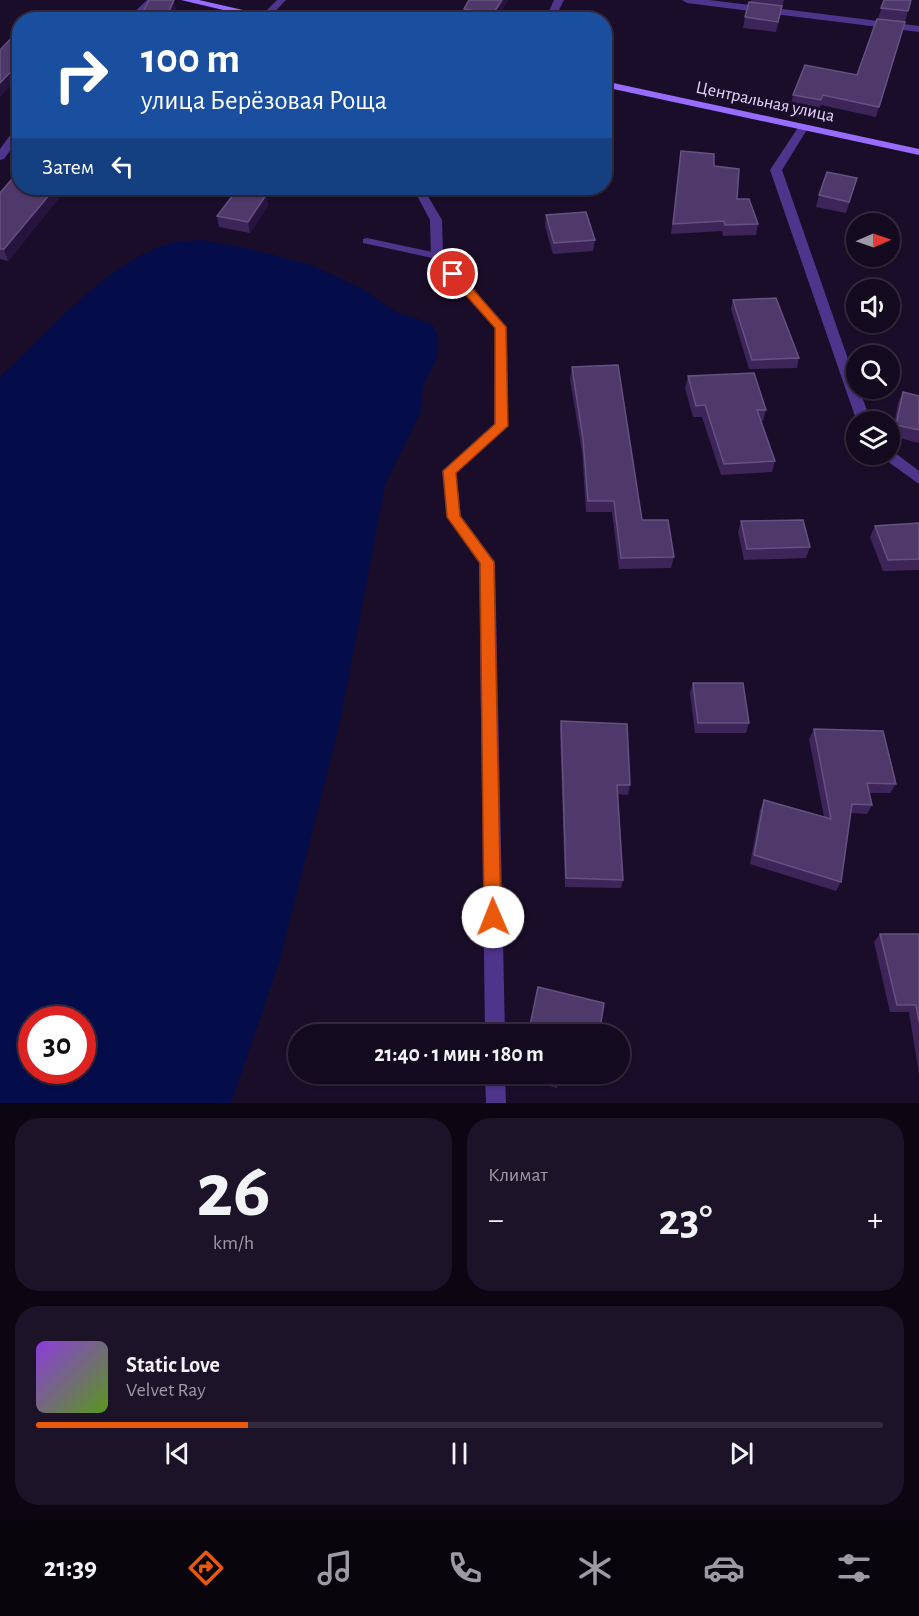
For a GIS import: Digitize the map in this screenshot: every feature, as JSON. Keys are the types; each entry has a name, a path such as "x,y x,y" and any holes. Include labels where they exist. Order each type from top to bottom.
{"street":[{"path":"139,12 152,0"},
{"path":"186,0 246,12"},
{"path":"687,0 919,29"},
{"name":"Центральная улица","path":"612,86 919,152"},
{"path":"803,128 777,170 860,411"},
{"path":"0,157 12,140"},
{"path":"422,195 436,220 437,256 501,327 501,426 449,471 454,517 487,562 495,1024"},
{"path":"900,464 919,479"},
{"path":"495,1084 496,1103"}],"lane":[{"path":"270,12 282,0"},
{"path":"367,241 437,256"}],"shaded area":[{"path":"201,240 251,249 311,265 363,289 394,311 432,324 438,337 438,356 423,386 421,411 385,485 340,722 279,963 231,1103 0,1103 0,377 77,302 121,267 143,254 178,242"}],"building":[{"path":"149,0 174,0 169,12 143,12"},
{"path":"469,0 502,0 494,12 464,9"},
{"path":"884,0 911,0 908,11 881,8"},
{"path":"749,2 782,6 778,22 745,17"},
{"path":"877,19 905,22 879,107 823,95 821,100 793,95 805,65 857,75"},
{"path":"12,37 12,70 0,83 0,50"},
{"path":"681,151 714,154 714,166 739,169 737,199 749,199 758,224 725,225 724,221 673,224"},
{"path":"827,172 857,178 849,202 819,195"},
{"path":"12,179 12,195 49,195 4,249 0,249 0,193"},
{"path":"233,195 266,195 248,222 217,216"},
{"path":"586,212 595,240 554,243 546,215"},
{"path":"776,298 799,358 752,360 733,300"},
{"path":"618,365 642,520 668,520 674,557 621,558 614,501 588,501 583,439 572,367"},
{"path":"754,373 766,410 757,410 775,461 724,464 705,405 696,406 688,376"},
{"path":"903,392 919,396 919,430 900,426 899,411"},
{"path":"803,520 810,547 747,549 741,521"},
{"path":"919,523 919,559 888,560 875,526"},
{"path":"693,683 743,683 749,723 698,723"},
{"path":"561,721 627,724 630,785 617,785 623,880 566,878"},
{"path":"814,729 883,731 896,784 867,783 872,805 852,804 841,882 754,855 764,800 831,819"},
{"path":"880,934 919,934 919,1022 916,1005 897,1005"},
{"path":"538,987 604,1003 601,1024 530,1024"}],"route":[{"path":"453,274 501,327 501,426 449,471 454,517 487,562 493,917"}]}
